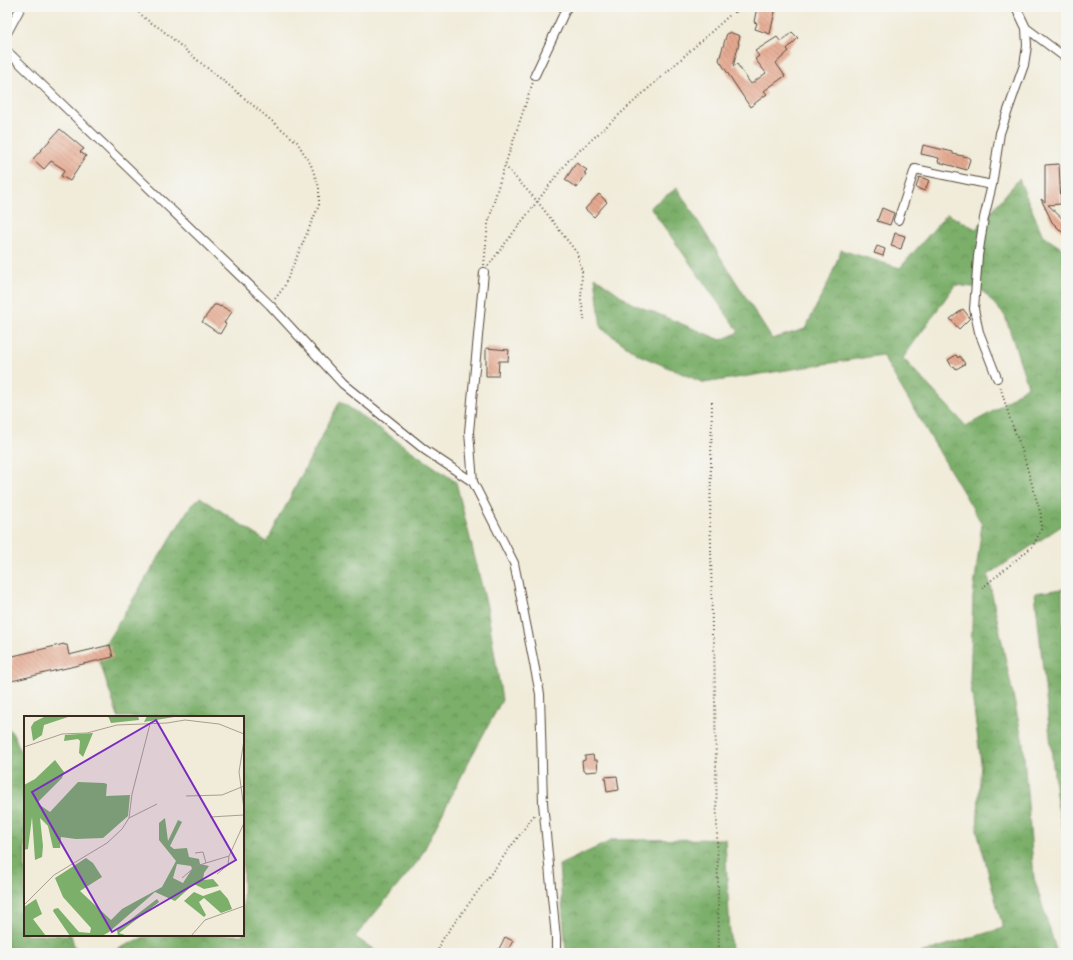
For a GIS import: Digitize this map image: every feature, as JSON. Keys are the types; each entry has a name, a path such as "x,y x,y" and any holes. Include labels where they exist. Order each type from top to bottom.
{"street":[{"path":"7,33 21,7"},
{"path":"535,75 567,7"},
{"path":"996,378 979,332 974,309 978,256 984,218 992,185 1000,133 1024,65 1027,46 1026,28 1016,7"},
{"path":"1026,28 1066,58"},
{"path":"7,51 270,305 343,384 425,450 473,482"},
{"path":"898,220 915,169 992,185"},
{"path":"484,272 469,432 473,482 514,563 540,694 543,803 556,938 556,953"}],"path":[{"path":"133,7 297,142 312,165 319,187 319,205 284,287 270,305"},
{"path":"484,272 568,161 736,9"},
{"path":"484,272 488,224 505,166 535,75"},
{"path":"505,166 537,201 577,253 582,272 581,300 585,322"},
{"path":"982,588 1033,546 1041,530 1041,515 1021,447 996,378"},
{"path":"712,402 710,526 712,636 714,640 719,953"},
{"path":"437,953 442,940 543,803"}],"green space":[{"path":"1019,179 1043,236 1066,251 1066,523 988,575 1023,743 1034,878 1057,953 920,953 1003,928 977,830 981,763 970,679 973,597 982,524 882,355 704,383 639,355 601,328 595,277 631,303 721,340 739,332 650,207 677,188 772,339 805,329 830,279 841,250 900,268 947,214 976,229","holes":["955,285 980,288 1005,316 1028,386 992,412 966,426 903,358"]},
{"path":"340,401 456,482 487,607 502,700 419,860 355,937 379,953 110,953 146,936 244,936 244,716 118,716 98,656 188,510 200,497 267,542"},
{"path":"1062,589 1063,641 1066,672 1066,842 1057,803 1035,593"},
{"path":"7,726 15,737 24,761 24,936 71,936 76,953 7,953"},
{"path":"725,839 731,953 566,953 559,865 613,840"}],"building":[{"path":"757,7 776,7 770,34 755,29 757,23 754,22"},
{"path":"729,32 740,36 733,67 737,64 751,84 766,73 755,59 759,56 755,51 777,37 781,42 792,32 798,38 787,49 789,51 776,63 785,76 764,91 767,94 750,107 719,60 727,33 729,34"},
{"path":"60,129 84,149 80,152 86,156 70,181 61,176 65,170 51,161 44,169 33,159"},
{"path":"923,145 968,157 970,159 967,170 938,162 939,158 921,154"},
{"path":"576,163 587,170 577,188 565,180"},
{"path":"1059,164 1061,204 1048,205 1066,222 1066,236 1052,222 1041,199 1045,202 1045,165"},
{"path":"919,177 929,180 925,191 916,188"},
{"path":"599,194 607,202 594,217 585,209"},
{"path":"882,208 894,213 890,225 877,221"},
{"path":"895,233 905,236 901,249 891,246"},
{"path":"877,246 885,249 883,256 874,253"},
{"path":"214,305 221,306 232,312 224,323 226,324 220,334 202,322"},
{"path":"963,309 970,318 959,329 950,319"},
{"path":"486,348 509,350 508,361 499,361 498,376 486,376"},
{"path":"956,355 958,358 960,356 965,364 956,369 954,366 952,367 948,360"},
{"path":"64,644 67,645 69,655 110,645 113,657 7,682 7,669 10,669 13,656"},
{"path":"593,755 594,760 597,760 598,771 583,771 582,761 585,760 585,756"},
{"path":"617,776 619,790 607,792 605,777"},
{"path":"505,937 513,941 506,953 497,953"}]}
